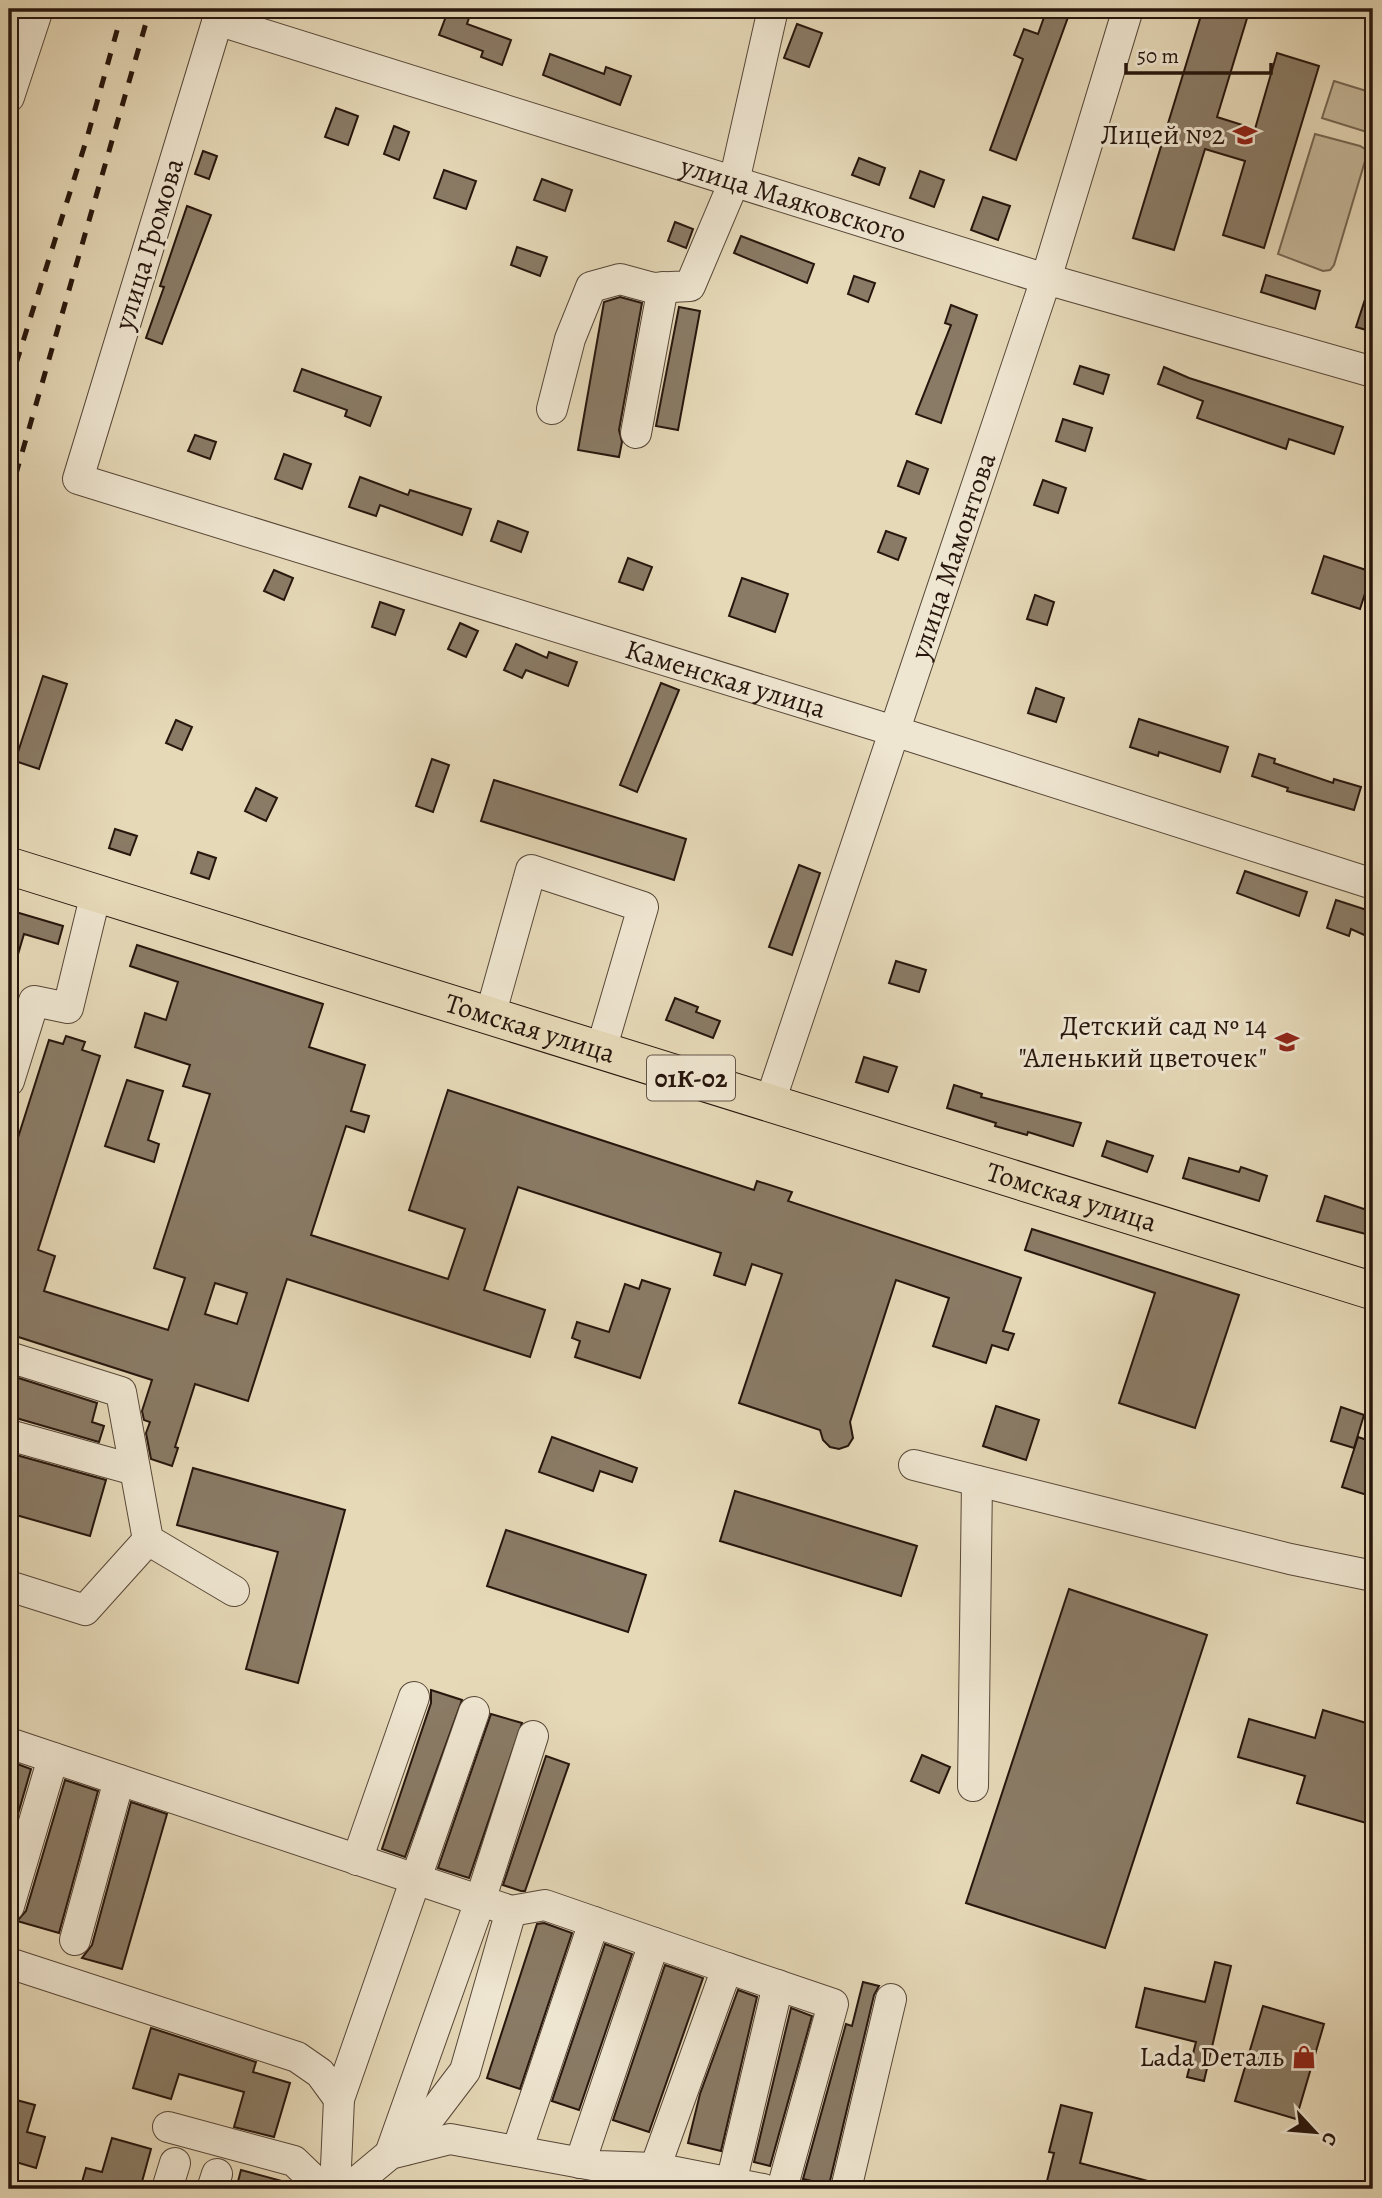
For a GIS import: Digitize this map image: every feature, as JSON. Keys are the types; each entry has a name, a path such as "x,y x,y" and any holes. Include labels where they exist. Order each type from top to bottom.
{"main road":[{"name":"Томская улица","path":"9,866 1373,1291"}],"street":[{"path":"9,97 38,9"},
{"path":"552,409 570,339 591,287 620,279 663,287 690,286 733,182 773,9"},
{"name":"улица Мамонтова","path":"770,1102 1046,279 1128,9"},
{"name":"улица Маяковского","path":"219,15 733,182 1046,279 1373,372"},
{"name":"улица Громова","path":"78,479 219,15"},
{"path":"636,433 663,287"},
{"name":"Каменская улица","path":"78,479 1373,884"},
{"path":"490,1016 531,870 643,907 601,1050"},
{"path":"9,1081 34,1001 68,1008 96,893"},
{"path":"9,1357 121,1392 148,1540 234,1591"},
{"path":"9,1435 135,1470"},
{"path":"914,1465 1290,1559 1373,1576"},
{"path":"973,1786 977,1481"},
{"path":"9,1586 85,1610 148,1540"},
{"path":"358,1860 414,1697"},
{"path":"335,2189 339,2099 474,1712"},
{"path":"398,2152 533,1736"},
{"path":"9,1743 511,1911 545,1905 833,2004 782,2189"},
{"path":"9,1906 53,1758"},
{"path":"75,1940 119,1780"},
{"path":"348,2189 398,2152 465,2071 511,1911"},
{"path":"517,2151 594,1922"},
{"path":"580,2163 654,1943"},
{"path":"9,1963 297,2057 320,2073 339,2099"},
{"path":"655,2168 727,1968"},
{"path":"731,2183 778,1985"},
{"path":"846,2189 891,1999"},
{"path":"168,2127 294,2161 323,2189"},
{"path":"398,2152 450,2139 580,2163 609,2178 655,2168 763,2189"}],"shaded area":[{"path":"1334,81 1373,93 1373,134 1322,118"},
{"path":"1315,134 1360,146 1368,151 1334,265 1330,270 1323,271 1278,254"}],"building":[{"path":"1047,9 1071,9 1016,160 990,150 1023,59 1014,55 1024,29 1038,34"},
{"path":"1203,9 1226,9 1248,15 1217,117 1255,129 1277,53 1319,66 1264,248 1223,235 1245,161 1205,149 1174,250 1133,238"},
{"path":"448,11 469,18 467,24 511,40 502,65 481,57 483,51 439,35"},
{"path":"797,24 822,33 809,67 784,58"},
{"path":"550,54 604,74 606,67 631,76 620,105 543,75"},
{"path":"336,108 358,116 348,145 325,137"},
{"path":"394,126 409,132 399,160 384,154"},
{"path":"203,151 217,156 209,179 195,174"},
{"path":"859,158 885,168 879,185 852,175"},
{"path":"444,170 476,181 466,209 434,198"},
{"path":"920,171 944,180 934,207 910,198"},
{"path":"542,179 572,190 565,211 534,200"},
{"path":"983,197 1010,206 998,240 971,230"},
{"path":"187,206 211,215 162,344 146,338"},
{"path":"675,222 693,229 686,248 668,241"},
{"path":"741,236 814,264 807,283 734,253"},
{"path":"517,247 547,257 540,276 511,265"},
{"path":"1266,275 1320,291 1315,309 1261,292"},
{"path":"854,276 875,283 868,302 848,294"},
{"path":"1370,284 1373,285 1373,332 1356,327"},
{"path":"620,297 642,303 619,430 622,442 619,457 578,450 604,302"},
{"path":"951,305 977,315 941,423 916,414 951,325 945,323"},
{"path":"679,307 700,311 678,430 656,426"},
{"path":"1080,366 1109,375 1103,394 1074,384"},
{"path":"1164,367 1189,378 1343,427 1334,454 1289,439 1286,449 1197,418 1203,401 1158,384"},
{"path":"302,369 381,397 370,426 345,416 347,410 294,391"},
{"path":"1063,419 1092,428 1085,451 1056,441"},
{"path":"195,435 216,442 210,459 188,451"},
{"path":"284,454 311,464 302,489 275,479"},
{"path":"907,461 928,469 919,494 898,486"},
{"path":"360,477 408,495 410,490 471,509 462,535 380,505 376,516 349,507"},
{"path":"1043,480 1066,488 1058,513 1034,505"},
{"path":"498,521 528,532 521,552 491,541"},
{"path":"886,531 906,538 898,560 878,552"},
{"path":"1324,556 1372,572 1360,609 1312,593"},
{"path":"628,558 652,567 643,590 619,582"},
{"path":"274,570 293,578 284,600 264,591"},
{"path":"742,578 788,594 775,632 729,616"},
{"path":"1035,595 1054,602 1047,625 1027,619"},
{"path":"380,602 404,610 395,635 372,627"},
{"path":"460,623 478,631 466,657 448,649"},
{"path":"516,644 547,658 549,652 577,662 568,686 526,670 522,678 504,670"},
{"path":"43,676 67,684 39,769 15,761"},
{"path":"661,683 679,690 637,792 620,785"},
{"path":"1036,688 1064,698 1056,722 1028,713"},
{"path":"1139,719 1228,747 1220,772 1159,752 1158,756 1130,747"},
{"path":"176,720 192,727 182,750 166,743"},
{"path":"1259,754 1275,759 1274,763 1333,783 1334,779 1361,787 1354,810 1287,791 1288,788 1252,776"},
{"path":"432,759 449,765 433,812 416,806"},
{"path":"494,780 686,839 674,880 481,821"},
{"path":"256,788 277,798 266,821 245,811"},
{"path":"115,829 137,836 130,855 109,848"},
{"path":"198,852 216,858 209,879 191,873"},
{"path":"799,865 820,873 792,955 769,947"},
{"path":"1245,871 1307,892 1299,916 1237,893"},
{"path":"1336,900 1373,912 1373,939 1351,929 1349,936 1327,928"},
{"path":"9,910 63,926 58,944 24,934 13,971 9,970"},
{"path":"137,945 323,1004 309,1047 365,1065 351,1111 369,1116 364,1132 346,1126 311,1235 448,1279 465,1229 409,1210 448,1090 754,1190 757,1181 792,1192 788,1201 1021,1278 1003,1331 1014,1334 1008,1350 992,1345 986,1363 933,1346 949,1298 896,1280 850,1422 853,1438 848,1446 839,1449 830,1447 823,1440 820,1430 739,1403 782,1274 752,1264 745,1285 714,1275 721,1253 518,1187 484,1290 545,1310 530,1357 287,1279 248,1401 195,1384 175,1447 178,1448 172,1466 151,1459 146,1433 150,1422 144,1420 142,1411 152,1380 9,1334 9,1166 49,1040 63,1044 66,1036 85,1042 82,1050 100,1056 38,1250 55,1256 44,1291 168,1330 185,1278 154,1268 210,1094 183,1086 190,1065 135,1047 145,1013 166,1020 178,982 130,966","holes":["215,1283 247,1293 237,1324 205,1314"]},
{"path":"896,961 926,970 919,992 889,983"},
{"path":"675,998 698,1007 696,1012 720,1021 713,1038 666,1020"},
{"path":"864,1057 897,1067 888,1092 856,1082"},
{"path":"127,1080 163,1091 148,1140 159,1144 154,1162 105,1146"},
{"path":"954,1085 982,1094 981,1097 1081,1123 1073,1146 1028,1132 1027,1135 995,1126 996,1123 947,1108"},
{"path":"1107,1141 1153,1156 1147,1172 1102,1156"},
{"path":"1189,1158 1239,1172 1241,1167 1267,1176 1259,1201 1183,1178"},
{"path":"1325,1196 1373,1212 1373,1236 1317,1221"},
{"path":"1032,1229 1239,1295 1195,1428 1119,1403 1155,1293 1025,1250"},
{"path":"642,1280 670,1289 640,1378 575,1357 580,1341 572,1338 577,1322 609,1332 625,1284 639,1289"},
{"path":"9,1375 97,1403 92,1422 104,1426 99,1442 9,1416"},
{"path":"996,1406 1039,1420 1026,1460 983,1446"},
{"path":"1341,1407 1364,1415 1354,1448 1331,1441"},
{"path":"552,1437 637,1468 632,1482 600,1471 593,1491 539,1472"},
{"path":"1358,1437 1373,1442 1373,1497 1342,1487"},
{"path":"9,1453 106,1480 90,1536 9,1513"},
{"path":"193,1468 345,1510 298,1683 246,1669 278,1552 177,1525"},
{"path":"735,1491 917,1546 901,1596 720,1541"},
{"path":"506,1530 646,1575 628,1632 487,1586"},
{"path":"1069,1589 1207,1635 1105,1948 966,1903"},
{"path":"431,1690 462,1700 405,1857 382,1849 431,1703"},
{"path":"1323,1710 1373,1725 1373,1825 1297,1803 1305,1776 1238,1757 1249,1719 1315,1738"},
{"path":"491,1714 522,1723 469,1878 438,1868"},
{"path":"922,1755 950,1767 939,1793 911,1781"},
{"path":"546,1756 569,1764 525,1891 521,1891 503,1885"},
{"path":"9,1761 31,1769 9,1845"},
{"path":"65,1780 98,1791 59,1933 17,1921 26,1911"},
{"path":"131,1802 167,1814 122,1969 82,1958 92,1945"},
{"path":"544,1923 572,1933 520,2089 487,2078 537,1924"},
{"path":"605,1944 632,1954 579,2110 552,2101"},
{"path":"1215,1962 1231,1966 1204,2081 1187,2077 1196,2042 1136,2027 1145,1988 1205,2002"},
{"path":"665,1965 703,1978 649,2132 613,2120"},
{"path":"863,1982 879,1986 874,1995 829,2185 803,2179 846,2024 852,2026"},
{"path":"738,1990 757,1997 721,2151 688,2143 700,2094"},
{"path":"1263,2006 1324,2024 1296,2119 1235,2101"},
{"path":"791,2008 812,2016 770,2166 754,2162"},
{"path":"151,2028 256,2062 253,2072 290,2083 274,2137 234,2127 244,2092 179,2074 171,2099 133,2088"},
{"path":"9,2098 35,2105 27,2132 45,2137 36,2168 9,2160"},
{"path":"1061,2105 1092,2113 1080,2163 1159,2184 1158,2189 1045,2189 1054,2153 1049,2152"},
{"path":"112,2138 151,2149 140,2189 80,2189 86,2168 102,2172"},
{"path":"241,2170 293,2184 294,2189 236,2189"}],"railway":[{"path":"9,386 87,138 123,9"},
{"path":"9,498 150,9"}],"place":[{"name":"Лицей №2","path":"1245,135"},
{"name":"Детский сад № 14 \"Аленький цветочек\"","path":"1287,1042"},
{"name":"Lada Dеталь","path":"1304,2057"}]}
